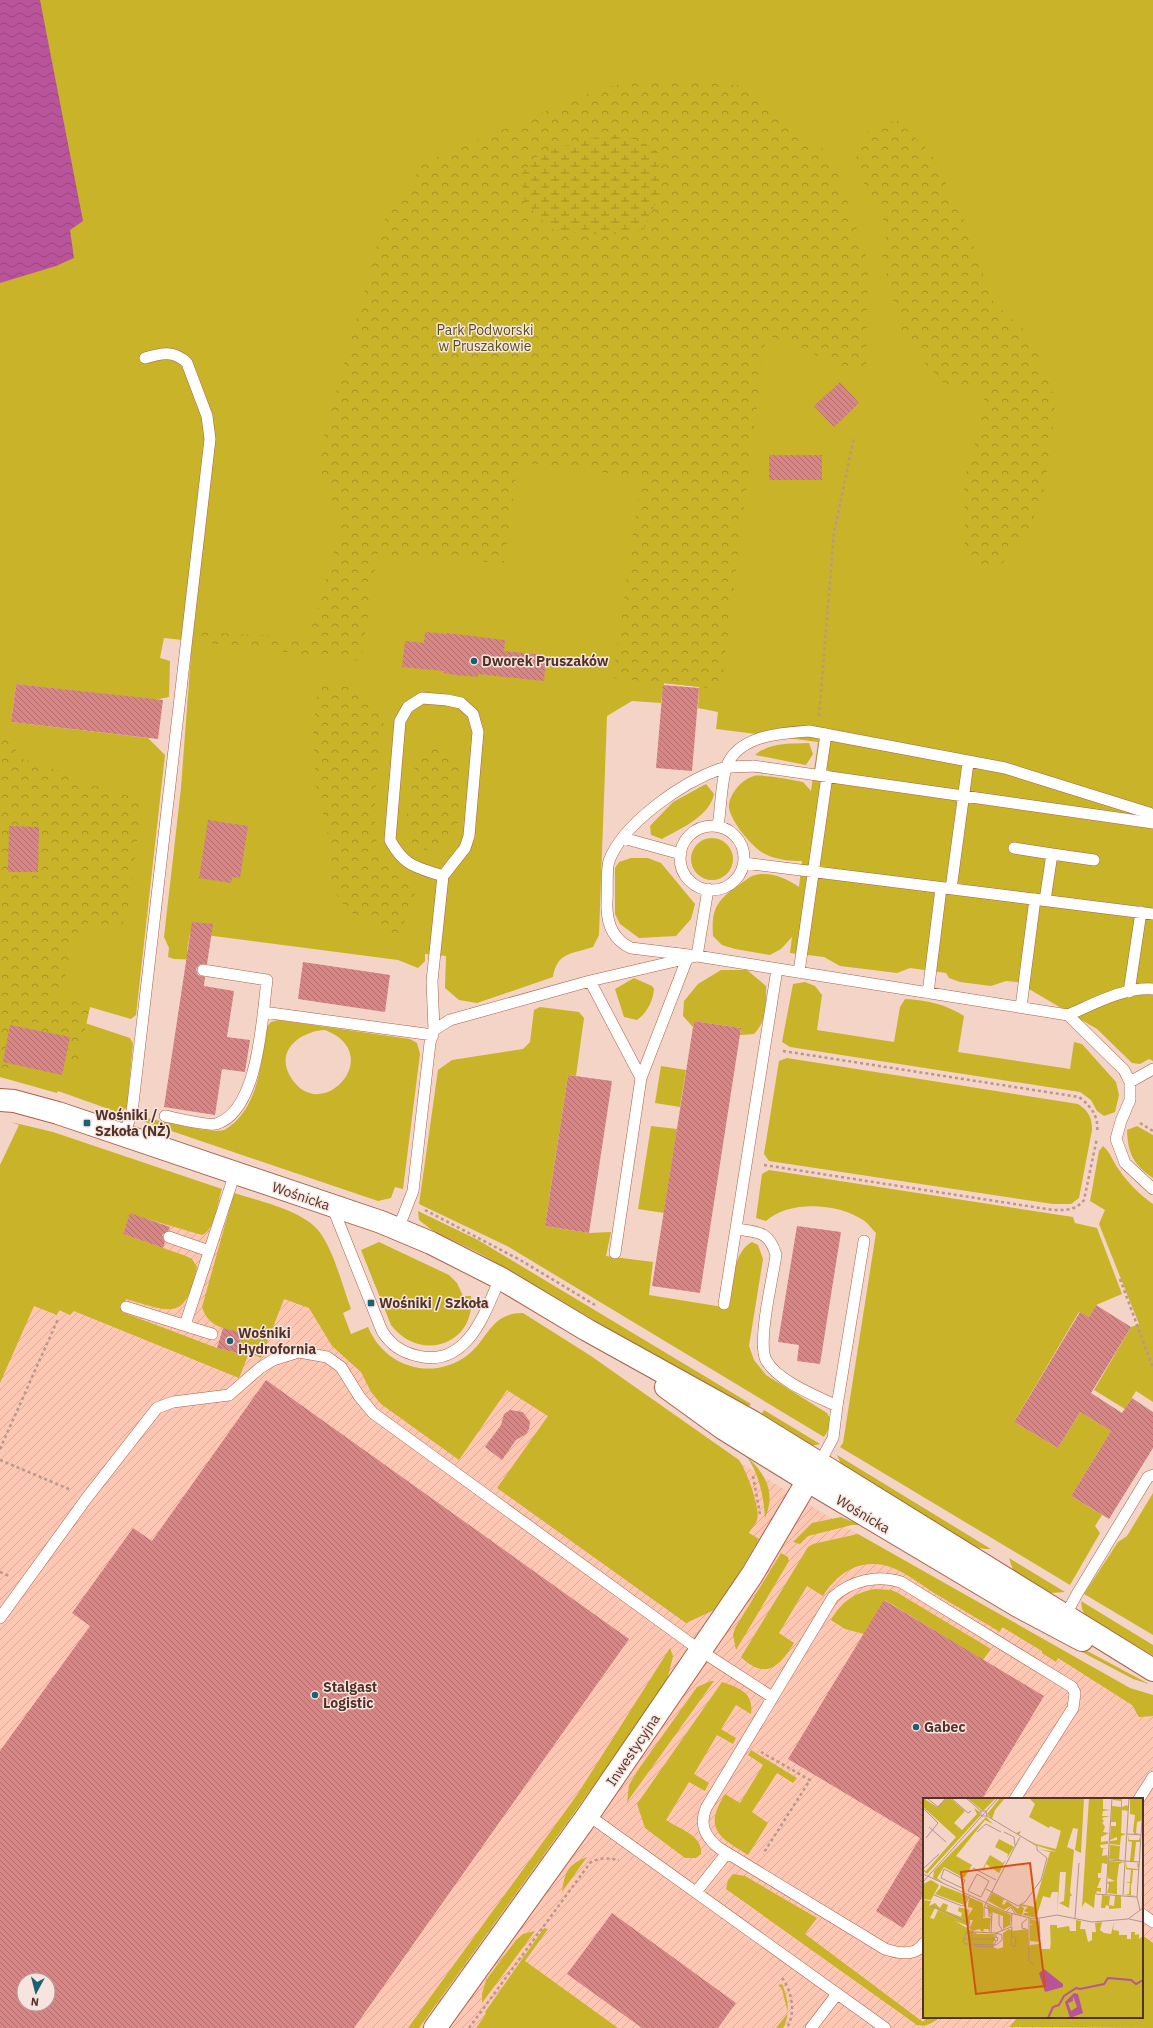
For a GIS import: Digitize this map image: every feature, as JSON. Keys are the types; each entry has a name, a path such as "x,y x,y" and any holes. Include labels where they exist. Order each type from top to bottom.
{"street":[{"name":"Wośnicka","path":"0,1100 14,1101 58,1113 398,1229 431,1243 500,1278 587,1330 724,1429 813,1472 1153,1676"},
{"name":"Inwestycyjna","path":"435,2028 588,1815 701,1651 752,1575 813,1472"},
{"name":"Wośnicka","path":"1063,1621 1153,1670"}],"lane":[{"path":"124,1135 132,1112 210,439 207,416 187,363 181,357 172,354 161,353 145,358"},
{"path":"398,1229 413,1191 429,1050 434,1032 432,981 443,876 465,848 469,836 478,732 473,714 461,703 422,698 408,707 400,721 390,840 397,853 410,865 443,876"},
{"path":"718,826 726,768 732,757 748,743 778,733 822,733 968,763 1005,768 1149,813 1153,816"},
{"path":"800,972 824,776 822,733"},
{"path":"928,993 968,763"},
{"path":"1153,823 753,766 721,768 680,788 648,811 623,838 609,862 606,917 613,935 623,945 631,948 800,972 1068,1015 1110,997 1143,989 1153,989"},
{"path":"707,826 718,826 729,830 738,838 743,847 744,864 738,877 731,884 721,889 699,887 689,880 682,870 682,846 688,837 696,830 707,826"},
{"path":"623,838 681,854"},
{"path":"1014,848 1094,860"},
{"path":"1021,1007 1040,900 1052,854"},
{"path":"744,864 1040,900 1150,911 1129,992"},
{"path":"615,1253 641,1078 692,957 708,889"},
{"path":"263,1012 434,1032 450,1020 590,981 692,957"},
{"path":"724,1304 777,969"},
{"path":"165,1116 215,1124 228,1119 241,1105 254,1073 267,980 203,970"},
{"path":"590,981 641,1078"},
{"path":"1068,1015 1124,1070 1130,1082 1130,1100 1121,1121 1116,1139 1125,1163 1153,1189"},
{"path":"1130,1082 1153,1069"},
{"path":"185,1325 235,1173"},
{"path":"332,1206 382,1331 389,1342 404,1353 422,1357 440,1356 456,1351 469,1339 480,1324 500,1278"},
{"path":"736,1229 761,1233 772,1243 776,1255 762,1341 766,1360 784,1380 837,1406"},
{"path":"169,1237 209,1251"},
{"path":"813,1472 833,1438 864,1241"},
{"path":"126,1307 212,1334"},
{"path":"0,1618 86,1499 157,1408 173,1402 229,1395 260,1368 273,1360 299,1352 312,1353 327,1357 341,1367 359,1396 374,1413 701,1651 772,1697"},
{"path":"1063,1621 1077,1594 1148,1477 1153,1475"},
{"path":"923,1945 907,1953 897,1953 885,1949 727,1853 711,1842 703,1830 703,1814 833,1597 842,1588 867,1580 891,1579 901,1582 1072,1687 1075,1693 1072,1708 1016,1798"},
{"path":"1140,1798 1153,1777"},
{"path":"588,1815 884,2028"},
{"path":"696,1892 727,1853"},
{"path":"1143,1915 1153,1922"},
{"path":"811,2028 837,1994"}],"path":[{"path":"822,733 834,533 854,437"},
{"path":"746,1162 1053,1210 1069,1210 1079,1206 1084,1200 1097,1135 1099,1122 1088,1104 1079,1098 764,1049"},
{"path":"1120,1279 1153,1368"},
{"path":"0,1449 58,1319"},
{"path":"0,1460 86,1499"},
{"path":"753,1474 760,1509 760,1518 756,1528 774,1539"},
{"path":"745,1743 810,1780 754,1869"},
{"path":"469,2028 590,1863 596,1859 606,1858 621,1861"},
{"path":"780,1975 788,1987 791,1998 792,2017 787,2028"}],"shaded area":[{"path":"221,1194 302,1222 361,1362 464,1404 511,1324 1153,1713 1153,2028 0,2028 0,1211"}],"green space":[{"path":"0,0 1153,0 1153,1061 1149,1059 1140,1064 1132,1063 1097,1029 1017,982 1006,981 991,986 960,982 949,978 946,973 910,968 897,973 840,966 824,957 790,953 792,937 781,949 770,955 735,949 722,945 713,936 713,919 717,906 725,896 731,890 752,876 758,874 770,874 777,876 799,887 802,861 775,858 756,848 738,828 731,814 729,803 733,793 745,780 754,776 764,776 803,782 811,791 818,742 716,729 718,712 698,708 699,687 664,683 661,703 632,701 607,716 599,935 593,947 572,953 562,958 555,969 553,977 477,1003 459,1000 445,988 446,956 425,954 425,961 418,968 398,960 190,933 187,951 205,954 204,960 174,959 168,957 169,948 164,937 181,788 192,641 164,638 160,658 170,661 169,697 155,700 16,684 11,722 148,738 165,755 136,1015 131,1019 90,1007 85,1023 130,1038 133,1043 127,1107 120,1113 58,1091 57,1093 0,1077"},
{"name":"Park Podworski w Pruszakowie","path":"652,79 737,85 831,155 868,261 866,376 766,334 721,689 613,678 641,477 518,462 504,563 377,554 361,661 192,641 197,632 309,637 342,525 317,460 384,221 424,163 601,88","holes":["620,134 541,153 588,139"]},
{"path":"898,121 931,153 965,222 993,302 1030,335 1055,398 1052,439 1043,493 1029,529 998,569 965,560 964,480 978,433 986,390 948,388 926,364 901,332 882,255 888,226 872,203 856,165 858,139 877,124"},
{"path":"620,134 644,143 658,152 661,159 661,191 644,229 620,234 586,234 550,229 525,201 520,175 541,153 588,139"},
{"path":"333,685 352,688 385,711 376,787 375,825 377,844 381,861 404,876 419,882 398,938 367,918 353,914 339,900 330,876 327,823 317,801 313,733 318,688"},
{"path":"0,735 12,739 19,758 57,770 79,781 142,800 129,903 122,926 84,923 72,942 61,997 90,1007 78,1064 64,1064 69,1037 11,1025 3,1061 11,1064 10,1074 0,1072"},
{"path":"809,743 813,754 806,765 755,755 774,746"},
{"path":"432,748 446,750 458,764 462,776 462,801 456,829 444,846 426,850 413,845 406,827 410,784 417,760"},
{"path":"706,784 714,794 707,809 701,815 662,839 651,835 650,826 673,802"},
{"path":"708,838 716,838 724,841 730,847 733,859 730,871 724,877 716,880 708,880 700,877 694,871 691,863 691,855 694,847 700,841"},
{"path":"631,858 648,858 661,863 695,904 691,919 676,936 639,938 620,924 615,914 615,868 619,862"},
{"path":"721,970 747,970 766,986 766,1006 764,1018 754,1034 740,1035 741,1028 694,1021 693,1027 683,1016 684,1001 698,984"},
{"path":"634,978 652,986 654,989 649,1006 644,1014 637,1020 624,1017 615,989"},
{"path":"805,982 815,986 822,995 817,1030 894,1042 900,1007 905,999 936,1003 950,1008 964,1016 958,1052 1070,1069 1074,1042 1082,1044 1116,1082 1119,1095 1115,1112 1104,1116 1097,1111 1091,1100 1080,1092 790,1047 782,1042 793,984"},
{"path":"540,1007 579,1012 584,1018 576,1076 568,1075 545,1226 589,1233 611,1232 606,1256 653,1262 649,1295 729,1308 734,1272 740,1254 745,1247 752,1242 758,1245 763,1259 749,1346 754,1360 766,1375 827,1413 830,1419 830,1425 824,1437 507,1246 419,1204 438,1070 452,1060 523,1049 530,1042 534,1010"},
{"path":"278,1020 410,1039 417,1043 420,1054 403,1189 395,1187 391,1198 378,1201 142,1121 146,1118 186,1127 217,1131 224,1130 229,1127 243,1113 254,1091 261,1066 267,1027 271,1022","holes":["325,1030 343,1041 350,1055 350,1069 342,1082 331,1091 317,1094 303,1090 290,1076 286,1067 286,1058 288,1050 299,1038 316,1031"]},
{"path":"787,1058 1078,1104 1085,1109 1089,1115 1092,1130 1079,1198 1071,1204 1053,1204 769,1161 764,1154 779,1061"},
{"path":"661,1066 686,1070 680,1107 655,1103"},
{"path":"11,1122 53,1132 222,1189 213,1222 207,1232 202,1235 130,1214 123,1234 186,1256 192,1259 197,1267 193,1285 188,1297 182,1305 165,1309 126,1299 122,1312 217,1348 237,1353 243,1333 218,1326 213,1323 208,1319 202,1307 234,1193 291,1212 311,1223 318,1230 329,1247 351,1309 343,1313 351,1334 368,1327 376,1341 386,1352 398,1361 426,1369 455,1363 469,1354 476,1347 497,1321 512,1314 523,1313 591,1356 739,1460 742,1465 755,1498 758,1514 756,1522 749,1533 759,1539 722,1602 712,1611 686,1623 497,1488 548,1416 507,1390 459,1460 381,1404 371,1392 361,1372 332,1346 309,1308 284,1299 261,1358 249,1353 239,1378 74,1311 70,1315 59,1310 57,1315 34,1306 0,1383 0,1165 19,1125"},
{"path":"651,1126 677,1129 664,1213 638,1209"},
{"path":"1137,1126 1153,1135 1153,1178 1136,1163 1130,1152 1127,1130"},
{"path":"1103,1146 1126,1180 1153,1204 1153,1402 1136,1391 1125,1409 1094,1390 1131,1327 1139,1324 1099,1224 1105,1210 1090,1201 1099,1151"},
{"path":"769,1170 1073,1217 1075,1223 1097,1228 1122,1294 1096,1305 1089,1317 1079,1312 1014,1422 1058,1448 1080,1412 1111,1431 1071,1496 1102,1515 1095,1526 1100,1533 1070,1585 840,1447 843,1443 876,1233 865,1221 853,1214 827,1207 800,1207 776,1214 766,1221 756,1218 762,1174"},
{"path":"418,1211 478,1240 751,1404 746,1410 514,1273 477,1252 433,1231 419,1220"},
{"path":"379,1242 449,1275 457,1283 463,1296 471,1296 470,1313 465,1327 456,1337 444,1343 430,1345 416,1343 403,1337 391,1325 361,1250"},
{"path":"764,1410 820,1444 812,1446 759,1418"},
{"path":"837,1455 991,1549 975,1547 841,1464"},
{"path":"747,1457 754,1463 767,1484 770,1500 765,1518 758,1478"},
{"path":"1153,1493 1153,1635 1084,1594 1118,1542 1127,1536"},
{"path":"841,1517 861,1525 852,1525 808,1536 800,1544 793,1542 812,1523"},
{"path":"861,1525 1005,1607 1149,1684 1133,1679 1029,1624"},
{"path":"858,1534 1130,1688 1153,1695 1153,1716 1139,1717 1132,1705 1058,1658 1056,1662 1042,1653 1042,1651 1002,1627 1000,1632 934,1593 906,1574 882,1565 866,1564 851,1569 838,1578 827,1589 823,1596 807,1586 779,1633 794,1643 778,1664 772,1668 758,1668 741,1657 808,1547 813,1544"},
{"path":"781,1553 788,1557 789,1561 736,1650 733,1635 735,1628"},
{"path":"1009,1558 1065,1592 1051,1593 1013,1570"},
{"path":"875,1589 891,1590 898,1593 991,1649 983,1660 885,1600 864,1634 845,1629 831,1620 839,1608 849,1599 861,1593"},
{"path":"1081,1601 1153,1645 1153,1656 1085,1615 1082,1609"},
{"path":"670,1648 673,1656 666,1685 419,2028 408,2028 577,1795"},
{"path":"714,1681 627,1802 629,1785 638,1770 697,1687"},
{"path":"722,1682 740,1689 748,1696 751,1714 736,1705 721,1729 736,1738 733,1744 717,1735 694,1774 709,1783 705,1791 689,1782 666,1820 689,1833 701,1847 701,1854 696,1858 685,1858 645,1828 637,1804"},
{"path":"751,1750 797,1778 793,1783 777,1773 752,1812 768,1823 748,1855 722,1837 717,1831 715,1816 718,1806 725,1794 740,1803 763,1765 748,1755"},
{"path":"587,1857 562,1892 564,1879 568,1870 575,1863"},
{"path":"733,1874 745,1876 817,1918 805,1934 923,2022 926,2018 939,2018 930,2024 917,2025 726,1889 728,1880"},
{"path":"544,1928 548,1929 525,1961 618,2028 476,2028 486,2014 485,2012"},
{"path":"535,1931 482,2003 482,1994 486,1980 516,1940 523,1934"},
{"path":"1143,1936 1153,1943 1153,2028 1009,2027 1017,2018 1143,2018"},
{"path":"782,1984 786,1995 788,2012 782,1989 778,1985"},
{"path":"788,2014 783,2028 776,2028"}],"water":[{"path":"0,0 40,0 83,221 70,230 74,258 56,266 0,283"}],"building":[{"path":"840,382 859,403 834,427 814,406"},
{"path":"769,455 822,455 822,480 769,480"},
{"name":"Dworek Pruszaków","path":"425,632 505,640 504,651 546,655 544,681 478,674 478,677 455,675 444,673 444,671 402,667 405,641 424,643"},
{"path":"16,684 163,700 158,739 11,722"},
{"path":"663,685 699,688 692,771 656,768"},
{"path":"208,820 248,826 240,878 232,877 231,883 199,878"},
{"path":"9,826 39,827 38,872 8,872"},
{"path":"192,922 213,924 207,964 200,964 196,969 198,975 205,977 204,986 234,991 227,1037 250,1040 245,1072 222,1069 215,1115 164,1107"},
{"path":"303,962 390,975 385,1012 298,999"},
{"path":"694,1021 741,1028 700,1293 652,1286"},
{"path":"10,1025 70,1037 62,1075 3,1062"},
{"path":"568,1075 612,1081 589,1233 545,1226"},
{"path":"130,1213 170,1227 169,1230 162,1235 165,1242 163,1248 123,1234"},
{"path":"797,1226 841,1232 820,1364 797,1361 799,1345 778,1342"},
{"path":"1096,1305 1131,1327 1091,1393 1122,1413 1132,1398 1153,1412 1153,1448 1109,1519 1071,1496 1111,1431 1080,1412 1058,1448 1014,1422 1080,1312 1089,1317"},
{"name":"Wośniki Hydrofornia","path":"223,1328 243,1333 237,1353 217,1348"},
{"name":"Stalgast Logistic","path":"266,1380 629,1639 354,2028 0,2028 0,1751 90,1626 72,1613 133,1528 152,1541"},
{"path":"510,1410 523,1412 530,1422 529,1429 526,1434 516,1440 502,1460 485,1447 501,1425 504,1414"},
{"name":"Gabec","path":"884,1600 1044,1696 983,1798 923,1798 923,1896 903,1928 876,1911 920,1838 788,1759"},
{"path":"612,1913 736,2003 718,2028 642,2028 567,1974"}],"place":[{"name":"Dworek Pruszaków","path":"474,661"},
{"name":"Wośniki / Szkoła (NŻ)","path":"87,1123"},
{"name":"Wośniki / Szkoła","path":"371,1303"},
{"name":"Wośniki Hydrofornia","path":"230,1341"},
{"name":"Stalgast Logistic","path":"315,1695"},
{"name":"Gabec","path":"916,1727"}]}
